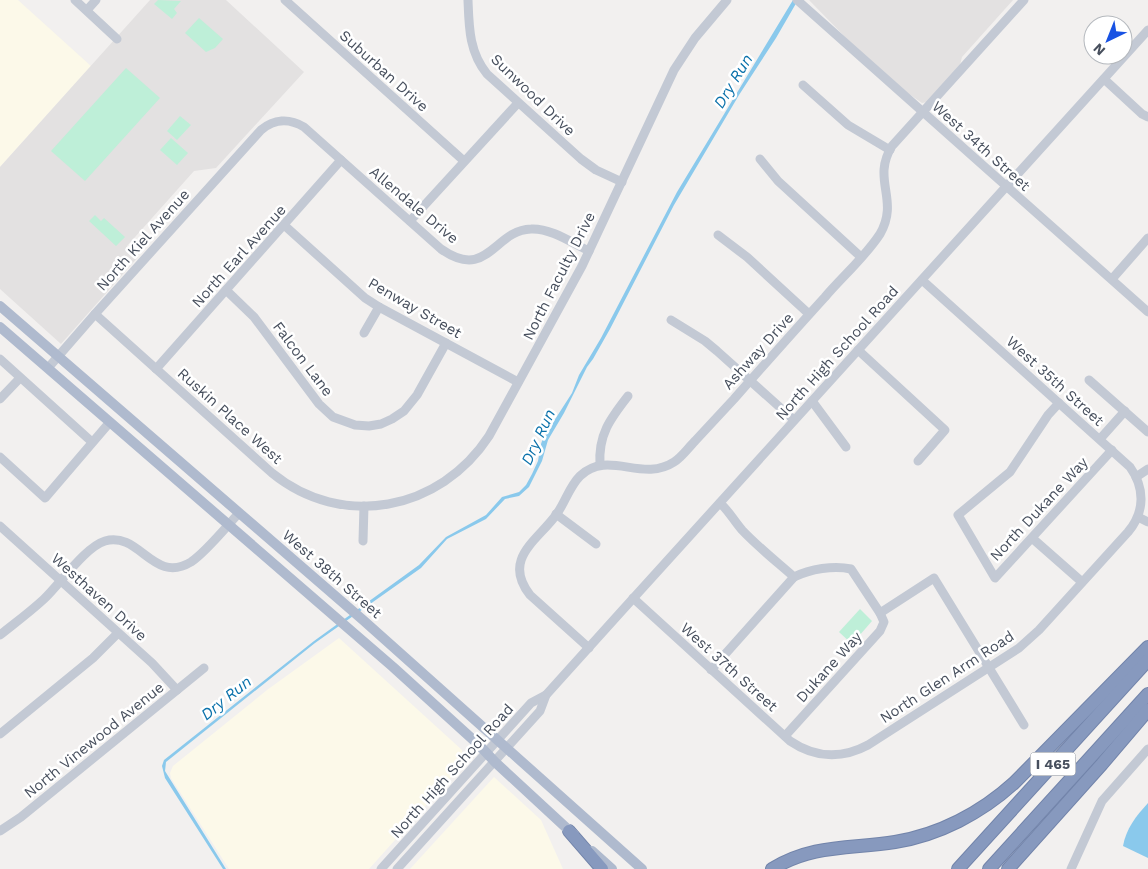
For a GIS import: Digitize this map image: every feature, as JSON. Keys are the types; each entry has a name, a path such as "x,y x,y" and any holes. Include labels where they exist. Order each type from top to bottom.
{"highway":[{"path":"772,869 794,858 822,849 894,842 914,838 944,828 972,814 1014,783 1148,647"},
{"name":"I 465","path":"958,869 1148,660"},
{"name":"I 465","path":"989,869 1148,694"},
{"path":"1011,866 1148,710"},
{"path":"569,831 602,869"}],"main road":[{"name":"West 38th Street","path":"0,306 362,620 642,869"},
{"name":"West 38th Street","path":"3,332 48,368 350,629 487,752 495,762 612,869"}],"street":[{"path":"75,0 117,39"},
{"path":"87,10 96,0"},
{"name":"Suburban Drive","path":"286,0 464,162"},
{"name":"Sunwood Drive","path":"468,0 471,41 476,57 487,74 585,162 622,182"},
{"name":"North Faculty Drive","path":"364,506 384,505 406,500 430,490 457,473 484,443 589,251 678,63 700,31 727,0"},
{"name":"West 34th Street","path":"797,0 1148,312"},
{"name":"Ashway Drive","path":"600,465 612,464 646,470 658,469 668,465 682,454 750,381 880,234 887,221 888,200 883,172 885,160 890,150 1024,0"},
{"name":"North High School Road","path":"382,869 531,704 546,696 1148,30"},
{"path":"1104,79 1142,114 1148,117"},
{"path":"803,85 848,125 890,150"},
{"path":"410,221 518,103"},
{"name":"Allendale Drive","path":"259,132 273,122 293,122 304,127 441,249 459,258 473,259 482,257 512,234 531,229 546,231 589,251"},
{"name":"North Kiel Avenue","path":"48,368 259,132"},
{"path":"760,159 778,181 861,257"},
{"name":"North Earl Avenue","path":"156,369 342,160"},
{"name":"Penway Street","path":"284,226 360,294 379,307 518,382"},
{"path":"718,235 747,257 809,314"},
{"path":"1112,279 1148,238"},
{"name":"West 35th Street","path":"922,280 1128,464 1136,477 1142,495 1138,516"},
{"name":"Falcon Lane","path":"226,290 253,315 319,404 333,417 354,425 369,426 381,424 404,411 414,400 446,343"},
{"path":"364,333 379,307"},
{"name":"Ruskin Place West","path":"95,314 283,482 320,499 340,504 364,506"},
{"path":"671,320 705,341 794,420"},
{"path":"858,350 945,430 918,461"},
{"path":"0,359 92,442"},
{"path":"0,399 20,378"},
{"path":"1089,380 1148,432"},
{"path":"589,648 524,588 520,577 520,562 524,551 556,514 578,478 589,469 600,465 600,447 603,434 615,413 628,396"},
{"path":"812,402 846,447"},
{"name":"North Dukane Way","path":"1059,403 1048,415 1010,472 958,515 995,578 1112,450"},
{"path":"1100,439 1125,411"},
{"path":"0,457 45,498 110,422"},
{"path":"1136,477 1148,470"},
{"path":"720,503 744,532 794,578"},
{"path":"363,541 364,506"},
{"path":"0,635 35,607 92,548 108,540 118,540 130,544 160,566 169,568 181,566 196,558 239,513"},
{"path":"556,514 596,544"},
{"path":"1138,516 1148,522"},
{"name":"North Glen Arm Road","path":"811,751 833,755 863,748 1010,654 1028,640 1082,582 1128,532 1138,516"},
{"name":"Westhaven Drive","path":"0,526 158,668 177,690"},
{"path":"1032,538 1082,582"},
{"path":"711,670 794,578 801,574 840,566 851,569 880,613 934,578 1024,725"},
{"name":"West 37th Street","path":"633,598 785,736 797,745 811,751"},
{"name":"Dukane Way","path":"785,736 880,631 884,622 880,613"},
{"path":"0,734 93,658 118,633"},
{"name":"North Vinewood Avenue","path":"0,831 21,817 204,668"},
{"name":"North High School Road","path":"397,869 540,712 546,696"},
{"path":"1071,869 1103,799 1148,749"}],"shaded area":[{"path":"0,0 18,0 91,66 0,167"},
{"path":"150,0 226,0 304,72 216,168 194,171 127,246 138,257 61,344 0,289 0,167"},
{"path":"809,0 1013,0 962,57 960,65 927,102 922,103 899,87 855,47"},
{"path":"339,638 462,750 463,764 369,869 229,869 171,778 170,773 173,766 267,690"},
{"path":"494,777 541,820 563,869 410,869"}],"green space":[{"path":"158,0 181,1 174,9 177,13 172,19 154,4"},
{"path":"199,18 223,39 215,48 206,52 185,33"},
{"path":"126,68 160,98 85,181 51,151"},
{"path":"180,116 191,125 177,140 167,131"},
{"path":"171,138 188,153 177,165 160,150"},
{"path":"95,215 101,221 104,218 125,237 116,246 89,221"},
{"path":"860,609 872,621 852,644 839,632"}],"water":[{"name":"Dry Run","path":"793,0 798,0 674,205 610,329 587,367 548,440 542,461 529,487 519,496 505,499 486,519 447,539 421,568 315,643 166,762 165,771 226,869 223,869 165,778 162,766 164,760 314,641 419,565 446,537 486,515 502,497 519,492 526,485 538,461 543,438 572,393 579,375 601,338 677,192"},
{"path":"1148,803 1148,858 1123,846 1126,834 1132,823"}]}
